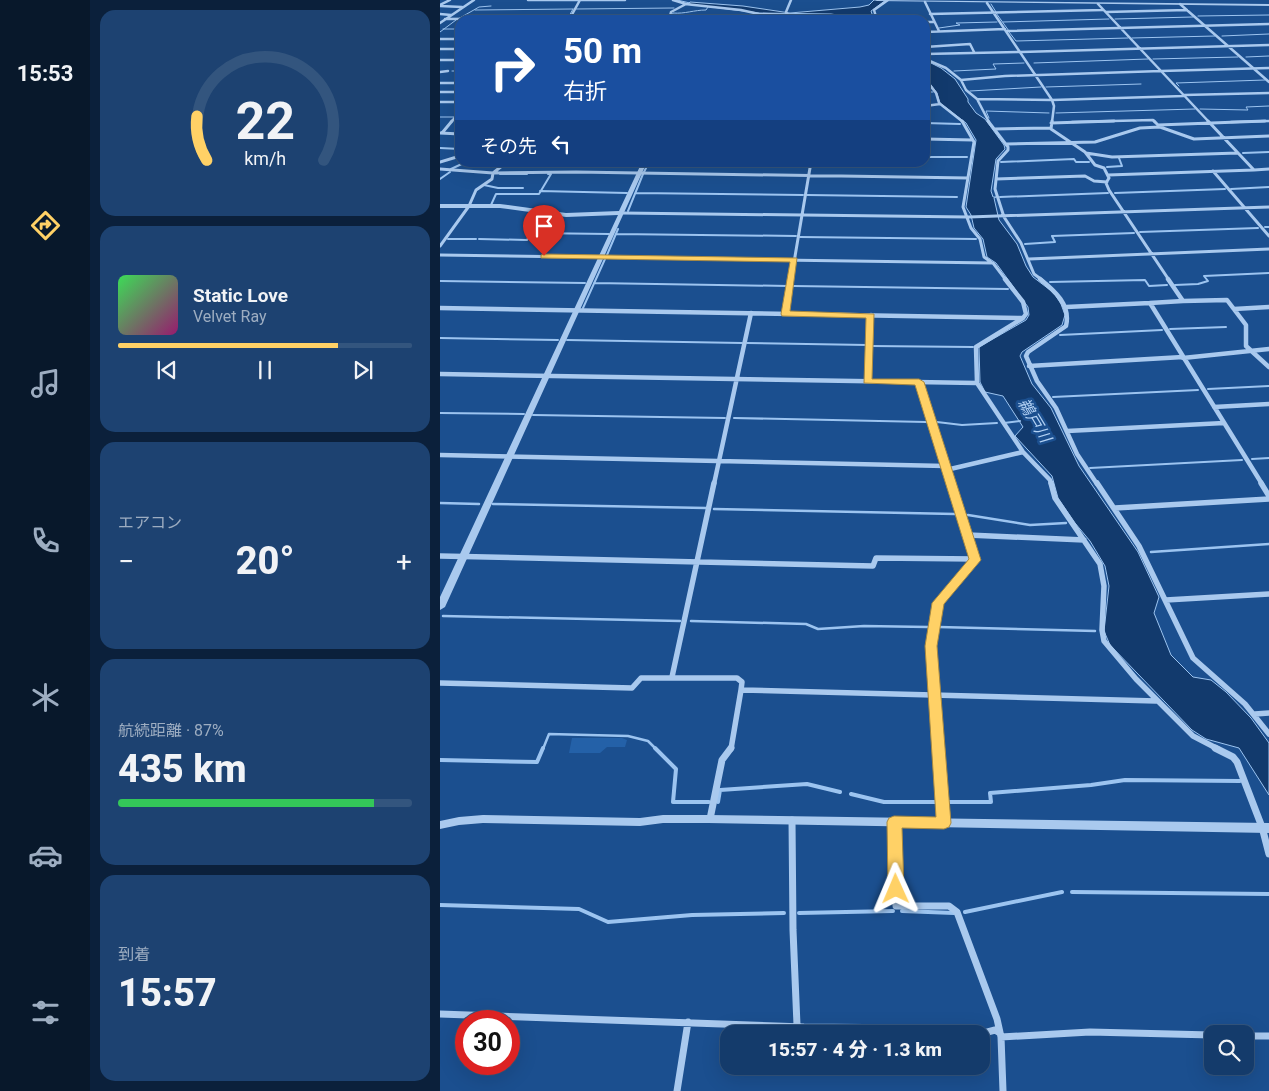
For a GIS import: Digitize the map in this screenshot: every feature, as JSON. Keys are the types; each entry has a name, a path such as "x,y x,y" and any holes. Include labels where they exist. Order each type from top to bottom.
{"street":[{"path":"440,6 450,0"},
{"path":"440,23 474,0"},
{"path":"528,0 625,0"},
{"path":"571,15 580,0"},
{"path":"673,0 759,14 834,15"},
{"path":"670,15 671,12 692,0"},
{"path":"788,14 786,12 792,0"},
{"path":"877,0 925,3 1074,2 1099,4 1269,5"},
{"path":"876,15 874,10 887,1"},
{"path":"925,3 939,31"},
{"path":"987,3 1052,100 1054,106 1051,126"},
{"path":"1182,3 1187,10 1269,82"},
{"path":"1099,4 1254,170"},
{"path":"440,6 463,7"},
{"path":"930,14 1103,10"},
{"path":"1106,12 1187,10"},
{"path":"440,14 452,15"},
{"path":"445,19 455,19"},
{"path":"930,32 1269,24"},
{"path":"440,39 455,39"},
{"path":"930,47 970,44 974,52"},
{"path":"930,54 1269,45"},
{"path":"440,49 455,49"},
{"path":"440,60 455,60"},
{"path":"930,60 946,68 961,80 966,90 977,99 994,129 1006,144 1008,150 998,161 995,189 1002,217 1021,243 1034,274 1055,291 1066,307 1068,318 1066,326 1028,352 1026,356 1037,382 1056,408 1082,461 1116,508 1139,546 1193,658 1199,666 1237,696 1269,734"},
{"path":"961,80 999,76 1269,68"},
{"path":"440,72 448,72"},
{"path":"440,83 455,83"},
{"path":"930,85 936,93 940,104 964,123 974,140 963,204 972,228 980,240 984,257 993,263 1023,302 1026,314 1023,318 976,347 977,383 1002,424 1023,452 1050,480 1055,498 1100,564 1104,586 1102,630 1104,641 1157,701 1193,736 1233,757 1237,762 1265,827 1269,854"},
{"path":"440,92 455,92"},
{"path":"977,99 1052,100 1269,93"},
{"path":"440,102 455,102"},
{"path":"930,105 940,104"},
{"path":"441,133 455,118"},
{"path":"994,129 1153,120 1159,126 1194,139 1269,136"},
{"path":"1006,144 1095,142 1132,129 1269,121"},
{"path":"1051,126 1086,153 1095,165 1104,168 1109,178 1107,182 1109,190 1183,301"},
{"path":"441,133 455,134"},
{"path":"930,140 974,140"},
{"path":"1086,153 1112,157 1238,153"},
{"path":"440,162 455,158"},
{"path":"440,246 469,206 476,190 492,179 493,173 501,167"},
{"path":"440,607 643,167"},
{"path":"785,314 810,167"},
{"path":"440,169 493,173 640,173 968,178"},
{"path":"1108,175 1269,169"},
{"path":"1213,171 1269,236"},
{"path":"996,179 1085,176 1094,181 1107,182"},
{"path":"440,206 500,206 566,215 622,213 968,217 1269,207"},
{"path":"1029,259 1269,249"},
{"path":"440,255 993,263"},
{"path":"1066,307 1227,300 1246,325 1244,342 1249,351 1269,367"},
{"path":"1116,508 1269,498 1150,303"},
{"path":"440,308 1023,318"},
{"path":"1234,309 1269,308"},
{"path":"672,677 751,314"},
{"path":"867,381 870,316"},
{"path":"1029,366 1183,358 1269,349"},
{"path":"440,374 977,383"},
{"path":"919,382 975,560"},
{"path":"1214,407 1269,404"},
{"path":"1066,431 1224,423"},
{"path":"440,455 946,468 1023,452"},
{"path":"968,535 1084,540"},
{"path":"440,556 873,566 876,558 975,560"},
{"path":"944,823 931,646 938,603 975,560"},
{"path":"1166,600 1269,594"},
{"path":"440,683 632,688 641,678 737,678 742,682 731,750 722,760 710,819"},
{"path":"741,690 1157,701"},
{"path":"1254,714 1269,713"},
{"path":"440,825 459,821 483,820 640,822 663,819 710,819 1265,827"},
{"path":"440,1014 797,1025 792,930 792,820"},
{"path":"894,822 896,906 949,906 957,912 997,1019 1000,1035 1003,1091"},
{"path":"678,1091 688,1022"},
{"path":"990,1031 995,1030 1000,1035 1090,1032 1204,1035"},
{"path":"1254,1036 1269,1036"}],"shaded area":[{"path":"572,738 622,738 627,740 625,747 607,747 600,753 569,753"}],"water":[{"path":"874,0 886,0 871,11 872,15 759,13 688,4 690,2 743,6 790,13 869,5"},
{"name":"鵜戸川","path":"930,62 955,79 976,113 985,119 1004,145 1005,149 996,159 991,191 993,197 996,197 994,198 999,220 1017,244 1033,277 1054,293 1065,315 1062,325 1022,352 1020,356 1032,384 1051,408 1079,466 1138,552 1159,597 1154,613 1171,655 1193,677 1211,680 1226,692 1251,718 1269,743 1269,795 1239,748 1206,739 1192,730 1110,645 1104,631 1109,586 1105,566 1090,541 1058,498 1052,476 1015,436 1023,427 1003,396 985,392 980,382 979,347 1026,320 1029,315 1028,307 996,263 987,257 983,239 974,228 971,215 966,207 976,140 966,123 940,103 937,93 930,84"}],"waterway":[{"path":"677,0 690,3"},
{"path":"991,4 996,12"},
{"path":"465,15 479,7 491,6"},
{"path":"672,15 673,13 706,10 708,7"},
{"path":"576,9 674,8"},
{"path":"475,10 573,9 570,15"},
{"path":"996,13 1009,31"},
{"path":"1198,16 1269,15"},
{"path":"1115,19 1193,17"},
{"path":"1003,22 1109,19"},
{"path":"444,29 455,21"},
{"path":"939,28 960,25 956,23 997,22"},
{"path":"440,32 444,29"},
{"path":"444,29 455,29"},
{"path":"1009,32 1016,41 1128,38"},
{"path":"1222,36 1269,34"},
{"path":"1132,38 1215,36"},
{"path":"1246,57 1269,56"},
{"path":"1153,59 1238,57"},
{"path":"1034,63 1148,59"},
{"path":"954,71 996,69 993,64 1024,63"},
{"path":"1179,86 1176,83 1265,80"},
{"path":"1046,87 1141,84"},
{"path":"970,91 1041,87"},
{"path":"1200,109 1248,110 1246,107 1269,106"},
{"path":"1056,113 1195,109"},
{"path":"989,118 986,111 1049,113"},
{"path":"440,117 454,117"},
{"path":"930,123 960,124"},
{"path":"440,148 455,149"},
{"path":"1243,153 1269,152"},
{"path":"930,157 967,157"},
{"path":"1107,167 1122,166 1119,158"},
{"path":"1001,162 1074,159 1076,162 1089,162"},
{"path":"451,169 455,167"},
{"path":"644,172 646,167"},
{"path":"440,179 450,172"},
{"path":"500,174 527,174"},
{"path":"541,191 551,174 548,174"},
{"path":"628,211 643,174"},
{"path":"484,185 498,188 523,188"},
{"path":"1231,189 1269,187"},
{"path":"1115,193 1225,189"},
{"path":"491,205 496,194 539,194 541,191"},
{"path":"541,191 627,193"},
{"path":"636,193 803,195"},
{"path":"1000,197 1108,193"},
{"path":"807,195 957,197"},
{"path":"1140,232 1258,228"},
{"path":"607,255 618,229"},
{"path":"479,239 527,240 531,233 609,234"},
{"path":"1025,244 1055,242 1052,236 1134,233"},
{"path":"616,234 796,236"},
{"path":"800,237 976,239"},
{"path":"448,239 476,239"},
{"path":"594,283 605,259"},
{"path":"1175,285 1198,284 1208,281 1204,276 1269,273"},
{"path":"1050,282 1145,280 1149,286 1167,285"},
{"path":"440,281 585,283"},
{"path":"583,308 594,283"},
{"path":"594,283 788,286"},
{"path":"793,286 1008,289"},
{"path":"1170,329 1226,327"},
{"path":"1060,335 1162,330"},
{"path":"440,338 558,340"},
{"path":"567,340 742,343"},
{"path":"747,343 867,345"},
{"path":"871,346 973,347"},
{"path":"1208,389 1269,386"},
{"path":"1053,397 1198,390"},
{"path":"440,413 524,414"},
{"path":"533,415 725,418"},
{"path":"734,418 926,422"},
{"name":"鵜戸川","path":"1004,423 1020,421"},
{"path":"937,422 962,425 997,423"},
{"path":"1252,459 1269,458"},
{"path":"1090,468 1242,460"},
{"path":"440,503 479,504"},
{"path":"493,504 706,508"},
{"path":"714,509 955,514"},
{"path":"968,515 1030,525 1066,523"},
{"path":"1151,552 1269,544"},
{"path":"443,616 680,621"},
{"path":"691,621 806,624 818,629 864,626 928,627"},
{"path":"939,627 1095,631"},
{"path":"543,749 549,734 628,736 648,741 676,769 673,802 709,802"},
{"path":"440,760 537,762 543,748"},
{"path":"948,802 991,802 990,793 1091,785 1125,780 1240,781"},
{"path":"718,802 720,790 807,784 840,792"},
{"path":"851,794 884,802 937,802"},
{"path":"965,912 1062,892"},
{"path":"1072,892 1269,894"},
{"path":"440,905 579,909 608,922 692,915 784,913"},
{"path":"799,913 893,911"},
{"path":"902,911 954,913"}],"route":[{"path":"544,256 794,260 785,314 870,316 867,381 919,382 975,560 938,603 931,646 933,695 935,695 944,823 894,822 896,889"}]}
